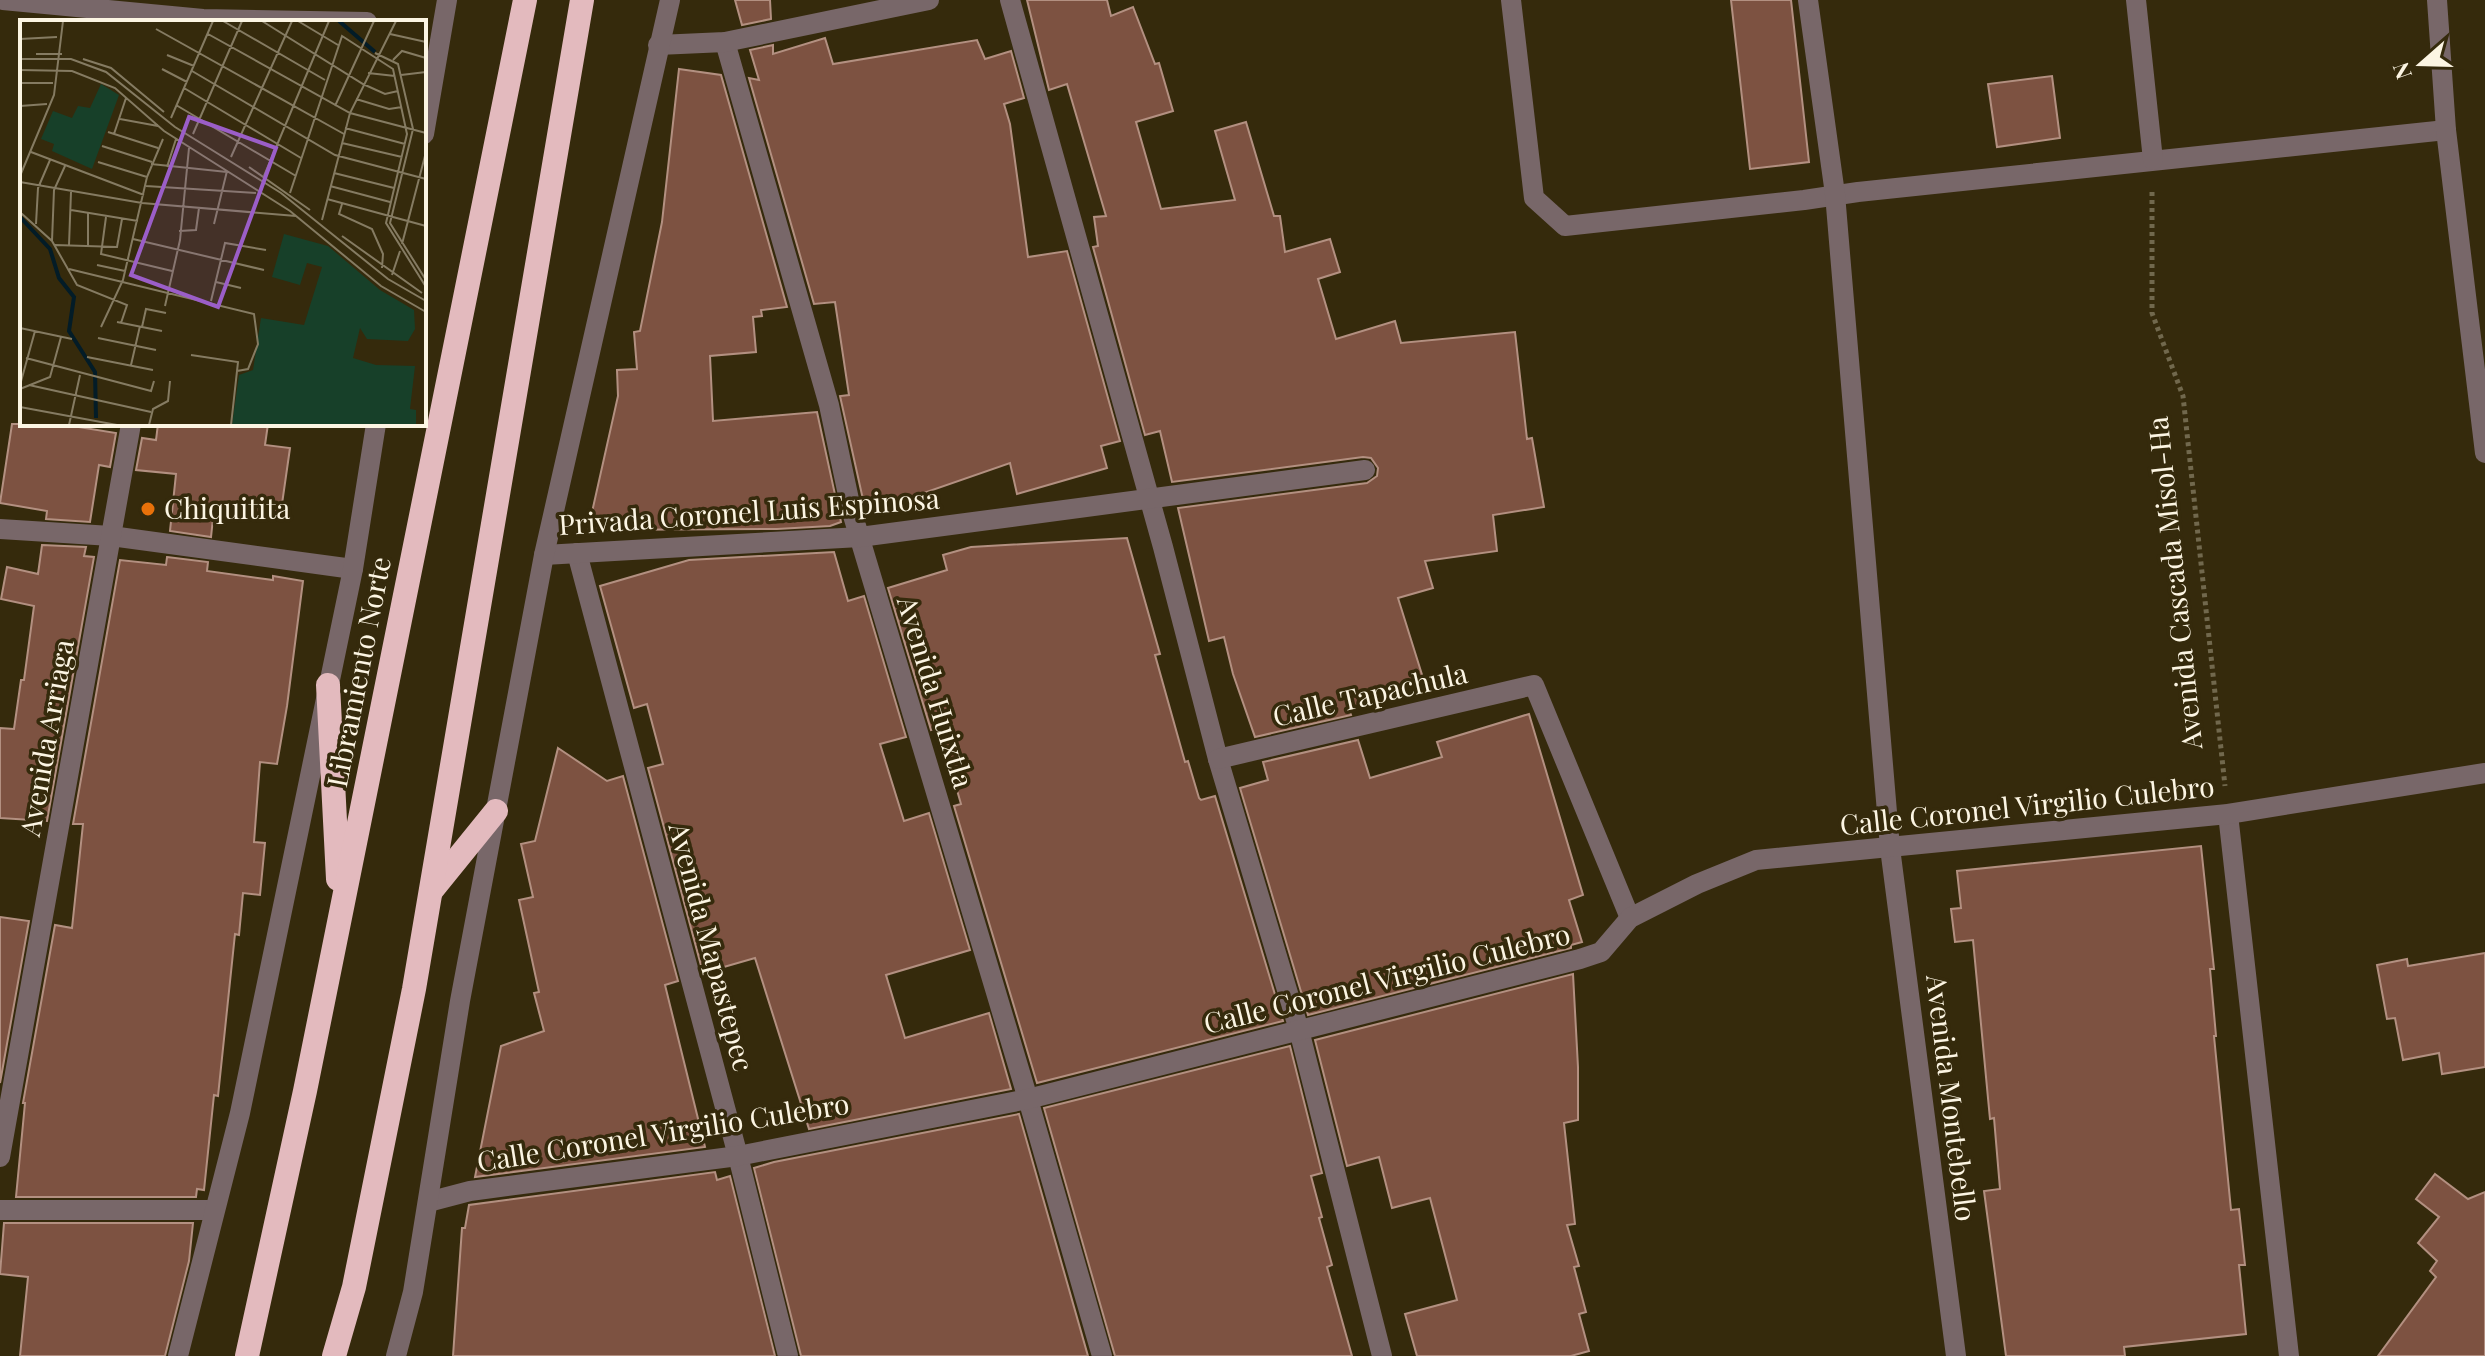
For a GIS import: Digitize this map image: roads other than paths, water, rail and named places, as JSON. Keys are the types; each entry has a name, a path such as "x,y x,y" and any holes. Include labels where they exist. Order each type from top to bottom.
{"highway":[{"name":"Libramiento Norte","path":"247,1356 340,916 525,0"},
{"path":"334,1356 354,1287 414,989 582,0"},
{"path":"328,685 340,916"},
{"path":"430,892 496,811"}],"street":[{"path":"3,0 326,20"},
{"path":"426,109 433,23 447,0"},
{"path":"396,1356 413,1292 460,1001 544,555 670,0"},
{"path":"658,45 725,42 929,0"},
{"path":"1010,0 1218,759 1299,1030 1382,1356"},
{"path":"1511,0 1534,198 1565,226 1789,202 1835,194 2446,130"},
{"name":"Avenida Montebello","path":"1808,0 1835,194 1890,848 1956,1356"},
{"path":"2136,0 2153,160"},
{"path":"2437,0 2446,130 2485,453"},
{"name":"Avenida Huixtla","path":"725,42 829,405 860,537 1102,1356"},
{"name":"Avenida Arriaga","path":"0,1157 131,426"},
{"path":"178,1356 240,1113 353,569 376,426"},
{"name":"Privada Coronel Luis Espinosa","path":"544,555 860,537 1365,470"},
{"path":"0,529 111,536 353,569"},
{"name":"Avenida Mapastepec","path":"577,553 738,1156 788,1356"},
{"name":"Calle Tapachula","path":"1218,759 1534,685 1630,918"},
{"name":"Calle Coronel Virgilio Culebro","path":"428,1202 470,1191 738,1156 1028,1099 1580,959 1601,952 1630,918 1697,884 1756,860 2228,814 2485,773"},
{"path":"2228,814 2289,1356"},
{"path":"0,1210 214,1210"}],"place":[{"name":"Chiquitita","path":"148,509"}]}
